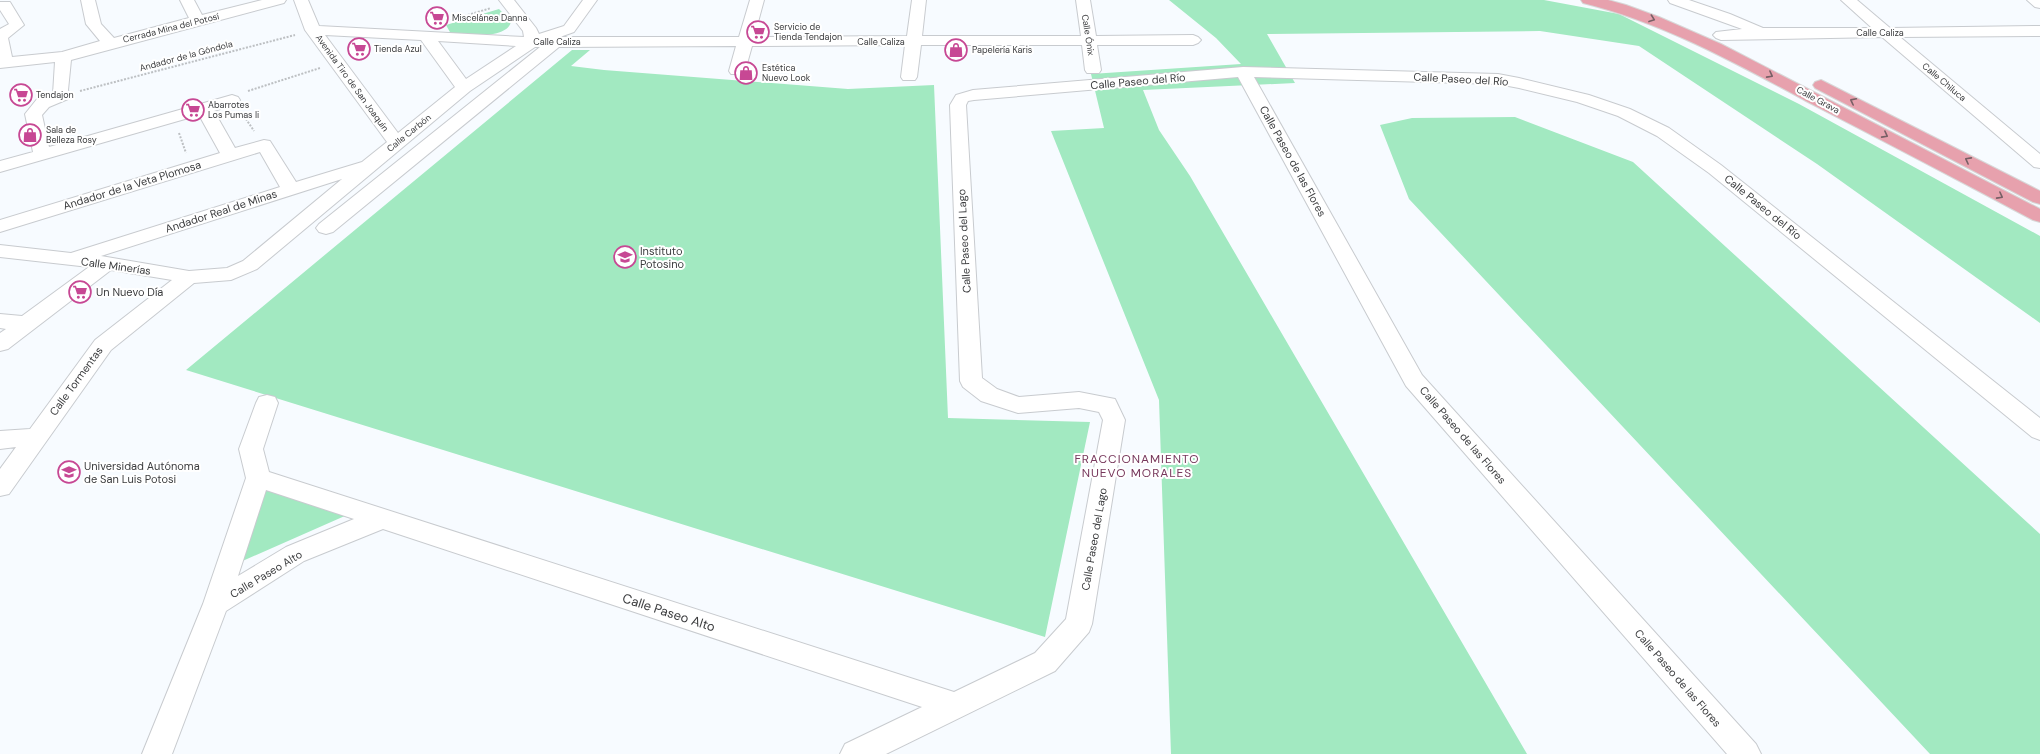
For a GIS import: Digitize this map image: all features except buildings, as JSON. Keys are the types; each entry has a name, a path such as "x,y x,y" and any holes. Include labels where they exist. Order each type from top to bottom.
{"main road":[{"name":"Calle Grava","path":"1588,0 1627,10 1666,24 1716,47 2040,216"},
{"name":"Calle Grava","path":"1628,0 1669,13 1721,35 1898,124 2040,198"}],"street":[{"path":"88,0 92,23 101,35 111,43"},
{"path":"187,0 198,21"},
{"name":"Cerrada Mina del Potosí","path":"3,62 63,57 111,43 279,0"},
{"name":"Avenida Tiro de San Joaquín","path":"301,0 313,30 396,143"},
{"name":"Calle Carbón","path":"231,274 250,265 464,88 532,42 569,29 590,0"},
{"path":"738,71 757,0"},
{"path":"908,77 919,0"},
{"name":"Calle Ónix","path":"1083,0 1094,70"},
{"path":"1675,0 1725,17 1763,33"},
{"name":"Calle Chiluca","path":"1848,0 2040,163"},
{"path":"2034,0 2040,4"},
{"path":"507,2 531,31 532,42"},
{"path":"2,6 17,25 0,36 3,62"},
{"name":"Calle Caliza","path":"313,30 532,42 1193,40"},
{"name":"Calle Caliza","path":"1721,35 1763,33 2040,31"},
{"path":"425,35 464,88"},
{"path":"326,228 555,42"},
{"path":"42,155 33,114 43,103 62,96 60,90 63,57"},
{"name":"Calle Paseo del Río","path":"962,98 973,95 1243,72 1498,79 1536,85 1612,108 1663,132 1715,169 2040,432"},
{"name":"Calle Paseo de las Flores","path":"1243,72 1414,380 1746,754"},
{"name":"Calle Paseo del Lago","path":"855,754 1045,662 1079,624 1114,420 1107,405 1079,400 1018,405 989,394 971,381 958,105 962,98"},
{"path":"0,167 232,100"},
{"path":"204,108 230,156"},
{"path":"264,145 291,189"},
{"name":"Andador de la Veta Plomosa","path":"0,226 264,145"},
{"name":"Andador Real de Minas","path":"70,259 372,163"},
{"name":"Calle Minerías","path":"0,251 107,263 189,277 209,277 231,274"},
{"path":"0,344 107,263"},
{"name":"Calle Tormentas","path":"0,488 103,345 189,277"},
{"path":"0,321 27,324"},
{"path":"258,478 251,449 267,403"},
{"path":"0,440 36,437"},
{"name":"Calle Paseo Alto","path":"157,754 216,604 258,478 955,706"},
{"name":"Calle Paseo Alto","path":"216,604 295,554 383,518"}],"path":[{"path":"425,35 435,24 507,2"},
{"name":"Andador de la Góndola","path":"62,96 313,30"},
{"path":"264,145 232,100 244,92 338,63"},
{"path":"174,117 190,168"}],"green space":[{"path":"1169,0 1544,0 1619,14 1799,104 2040,236 2040,323 1817,164 1639,46 1540,31 1267,34 1295,83 1143,90 1159,130 1190,176 1527,754 1171,754 1159,400 1051,131 1104,128 1091,74 1241,64 1216,38"},
{"path":"499,9 511,21 508,27 495,34 451,34 446,25"},
{"path":"572,50 590,50 571,66 604,70 848,89 934,85 948,418 1090,422 1045,637 186,370"},
{"path":"1515,117 1633,162 2040,534 2040,754 1930,754 1409,199 1380,125 1412,118"},
{"path":"272,486 347,515 238,563 261,494"}],"place":[{"name":"Miscelánea Danna","path":"437,18"},
{"name":"Servicio de Tienda Tendajon","path":"758,32"},
{"name":"Tienda Azul","path":"359,49"},
{"name":"Papelería Karis","path":"956,50"},
{"name":"Estética Nuevo Look","path":"746,73"},
{"name":"Tendajon","path":"21,95"},
{"name":"Abarrotes Los Pumas Ii","path":"193,110"},
{"name":"Sala de Belleza Rosy","path":"30,135"},
{"name":"Instituto Potosino","path":"625,257"},
{"name":"Un Nuevo Día","path":"80,292"},
{"name":"Universidad Autónoma de San Luis Potosi","path":"69,472"}],"district":[{"name":"FRACCIONAMIENTO NUEVO MORALES","path":"1137,466"}]}
